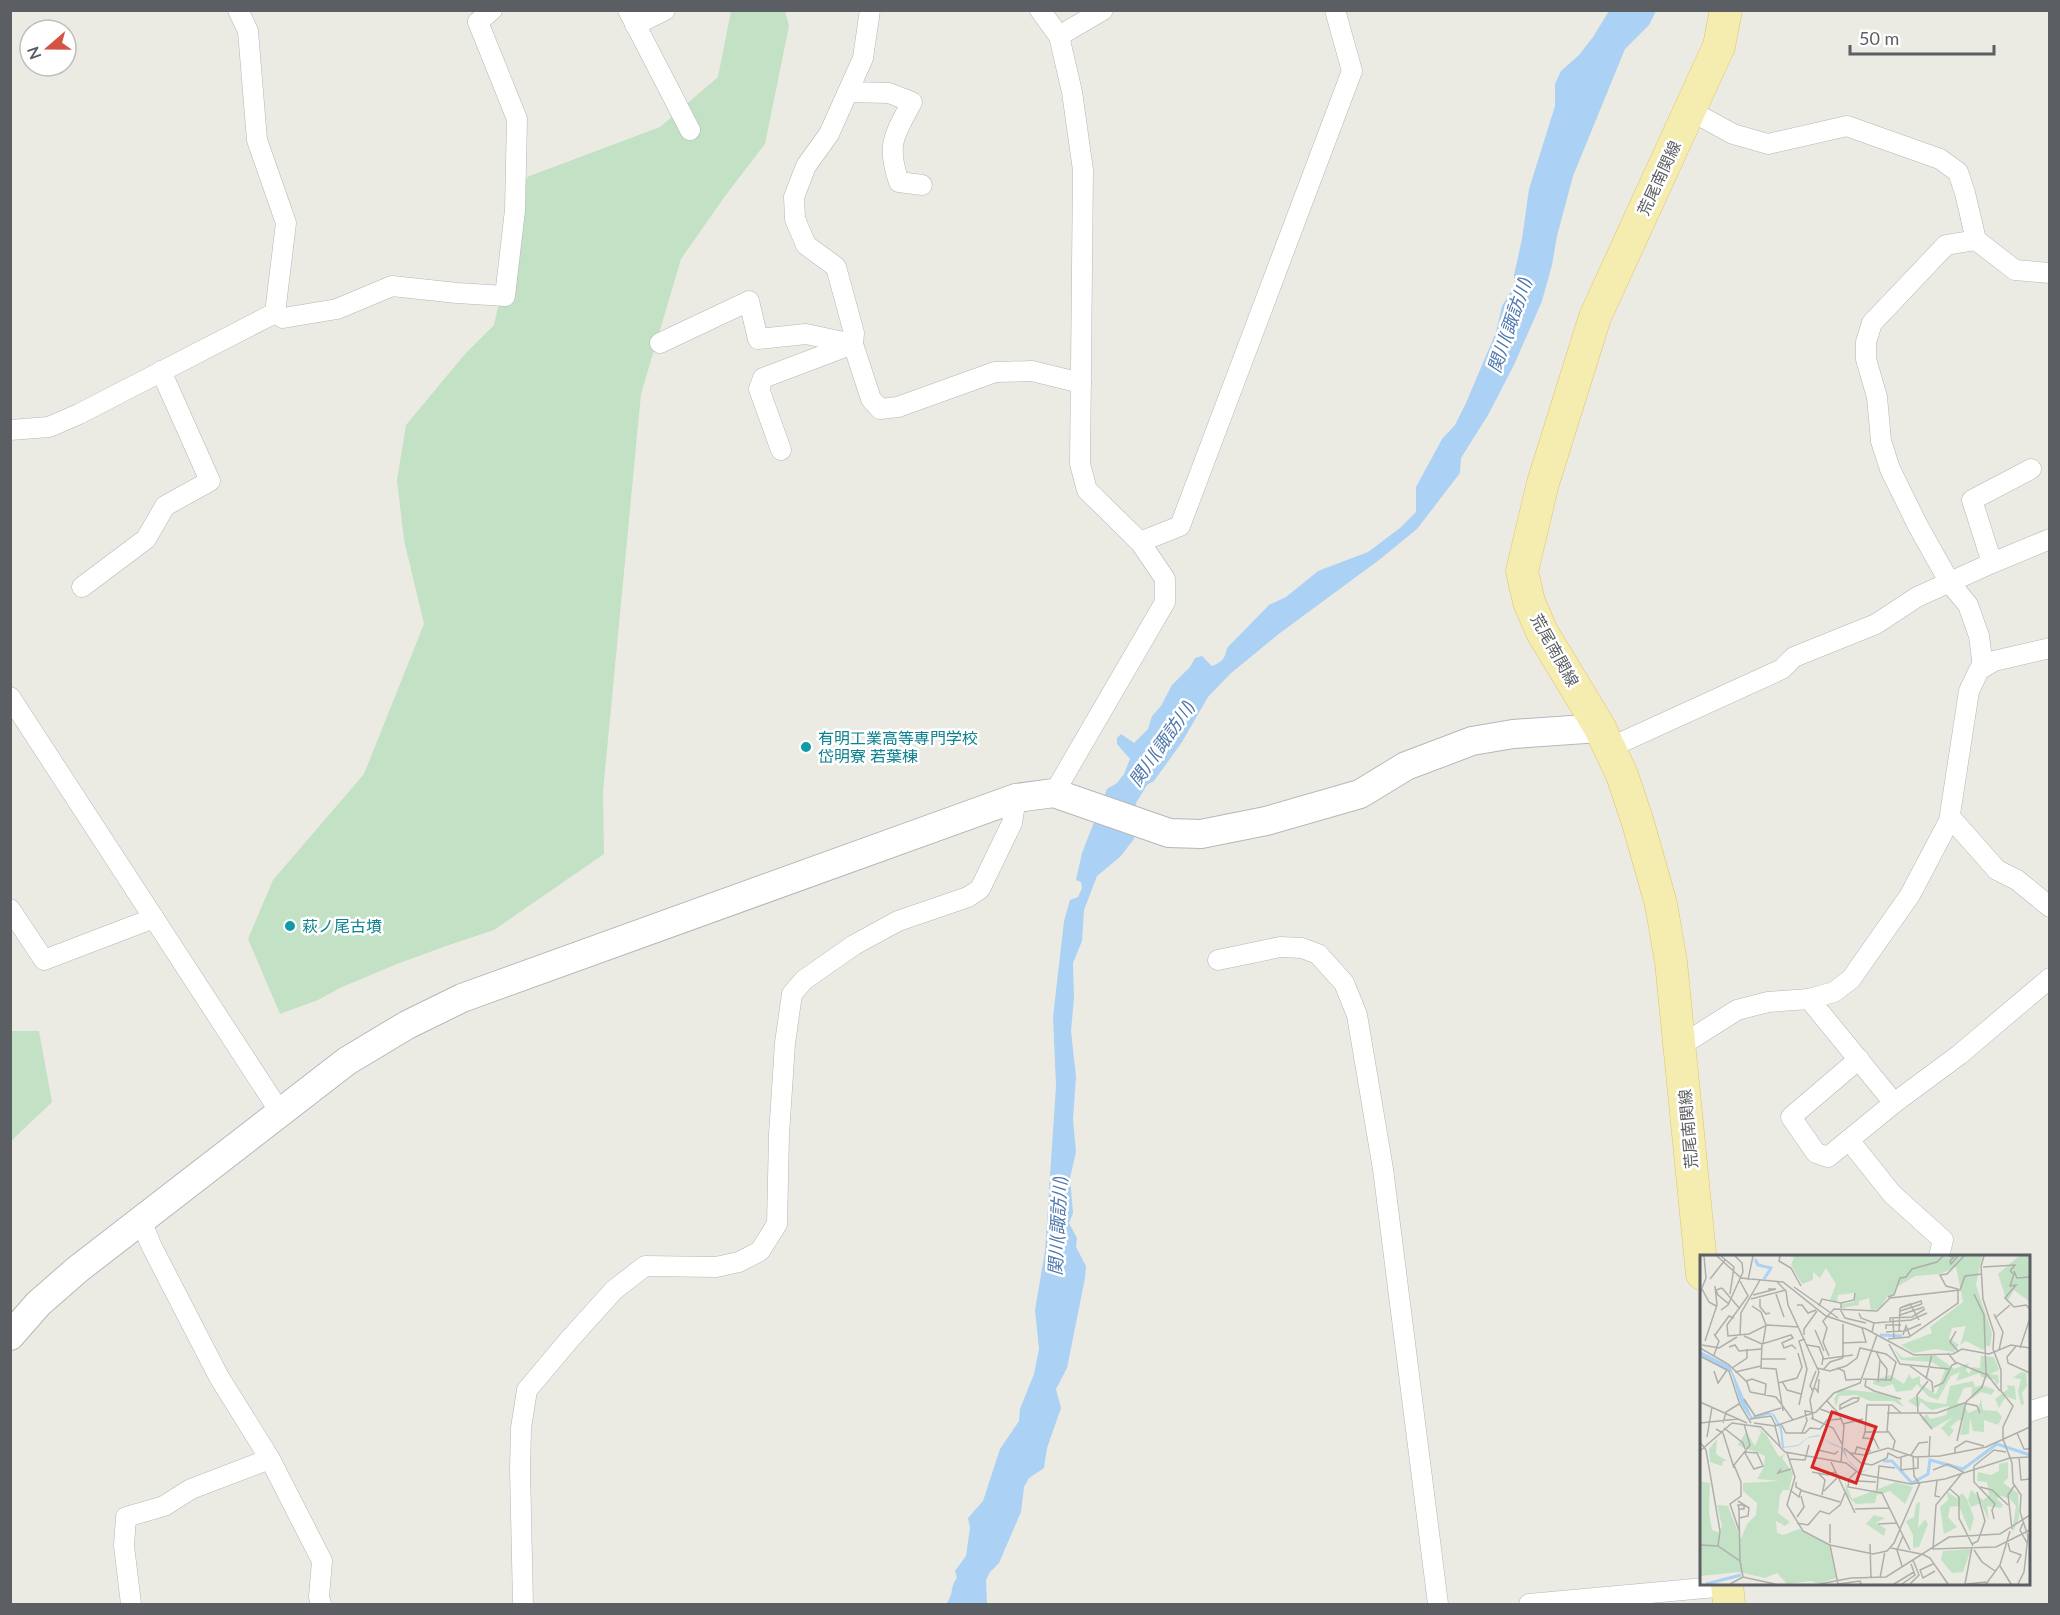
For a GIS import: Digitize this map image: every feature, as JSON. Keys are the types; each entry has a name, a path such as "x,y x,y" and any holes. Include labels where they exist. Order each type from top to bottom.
{"main road":[{"name":"荒尾南関線","path":"1700,1263 1671,962 1661,904 1622,775 1605,738 1542,632 1529,602 1522,571 1543,483 1595,317 1719,46 1726,10"}],"street":[{"path":"238,10 248,31 257,140 286,223 275,313"},
{"path":"275,313 283,318 337,309 392,286 506,296 515,210 517,119 478,22 492,10"},
{"path":"665,10 632,18 690,130"},
{"path":"870,10 863,58 830,135 806,166 794,196 795,219 806,245 836,267 854,333 853,345 871,399 880,409 898,407 995,372 1032,371 1081,383"},
{"path":"1040,10 1059,36 1072,92 1083,170 1080,464 1087,490 1140,542 1165,579 1165,602 1063,797"},
{"path":"1059,36 1103,10"},
{"path":"1140,542 1180,526 1352,71 1335,10"},
{"path":"848,92 889,93 912,102 893,137 893,165 899,182 922,185"},
{"path":"1691,111 1733,134 1768,144 1847,126 1940,159 1958,172 1976,240 2015,270 2049,273"},
{"path":"1976,240 1946,245 1872,323 1866,342 1866,359 1877,397 1881,441 1890,469 1950,583 1968,605 1979,636 1983,667"},
{"path":"660,344 749,301 758,339 806,334 853,345"},
{"path":"10,430 49,427 79,414 275,313"},
{"path":"781,450 759,389 763,378 853,345"},
{"path":"82,587 146,539 165,506 210,481 161,371"},
{"path":"1992,563 1972,500 2031,469"},
{"path":"10,1336 38,1304 54,1290 347,1060 407,1025 462,998 1016,798 1063,797 1169,833 1201,834 1266,821 1360,794 1406,766 1472,741 1513,734 1605,738 1782,669 1794,657 1876,624 1917,597 2049,539"},
{"path":"1680,1046 1737,1010 1768,1002 1809,999 1833,992 1851,979 1910,895 1950,817 1969,692 1979,670 1994,661 2049,648"},
{"path":"10,697 280,1112"},
{"path":"523,1605 520,1469 521,1428 527,1390 614,1290 645,1266 716,1267 739,1262 760,1251 777,1224 779,1135 785,1043 792,994 804,980 854,945 898,921 968,897 980,889 1012,823 1016,798"},
{"path":"1950,817 1997,870 2016,880 2049,907"},
{"path":"10,909 44,960 154,918"},
{"path":"1218,960 1280,947 1302,948 1318,954 1344,983 1357,1015 1383,1169 1438,1605"},
{"path":"1859,1059 1791,1117 1816,1153 1828,1157 1894,1103 1959,1055 2049,978"},
{"path":"1809,999 1894,1103"},
{"path":"1849,1140 1892,1194 1943,1240 1939,1255"},
{"path":"141,1221 219,1377 270,1459 322,1561 319,1596 321,1605"},
{"path":"2030,1411 2049,1405"},
{"path":"131,1605 124,1546 126,1517 164,1506 191,1488 270,1459"},
{"path":"1529,1605 1728,1591"}],"green space":[{"path":"731,11 785,11 789,26 765,144 681,259 641,394 603,792 604,854 494,930 397,964 342,987 318,1000 280,1014 248,939 273,880 364,774 424,624 404,540 397,480 406,425 465,354 494,325 527,177 660,127 718,77"},
{"path":"11,1031 39,1031 52,1102 11,1141"}],"water":[{"name":"関川(諏訪川)","path":"1609,11 1656,11 1649,25 1625,49 1573,176 1542,301 1514,365 1488,415 1461,458 1460,473 1417,529 1280,633 1230,674 1208,697 1182,742 1154,781 1147,785 1136,803 1134,839 1120,857 1097,876 1084,910 1082,941 1073,963 1074,998 1071,1031 1076,1077 1073,1119 1076,1152 1070,1178 1073,1213 1069,1223 1077,1238 1076,1247 1086,1266 1067,1368 1056,1389 1061,1408 1047,1448 1044,1468 1029,1478 1024,1487 1021,1512 999,1563 986,1580 987,1604 946,1604 957,1578 955,1571 966,1556 970,1528 968,1518 983,1501 1000,1449 1019,1421 1020,1409 1034,1374 1039,1349 1035,1310 1045,1251 1056,1086 1053,1017 1064,921 1070,900 1078,897 1082,888 1081,882 1076,880 1082,853 1107,789 1117,783 1124,774 1130,759 1117,744 1117,738 1121,734 1134,743 1148,729 1152,716 1161,706 1172,685 1190,667 1195,658 1202,656 1212,666 1218,663 1224,657 1227,648 1269,605 1286,597 1318,571 1368,552 1400,528 1416,512 1416,487 1442,439 1455,425 1466,403 1496,332 1502,306 1515,285 1514,275 1529,189 1555,106 1555,84 1561,71 1579,55"}],"place":[{"name":"有明工業高等専門学校 岱明寮 若葉棟","path":"806,747"},
{"name":"萩ノ尾古墳","path":"290,926"}]}
